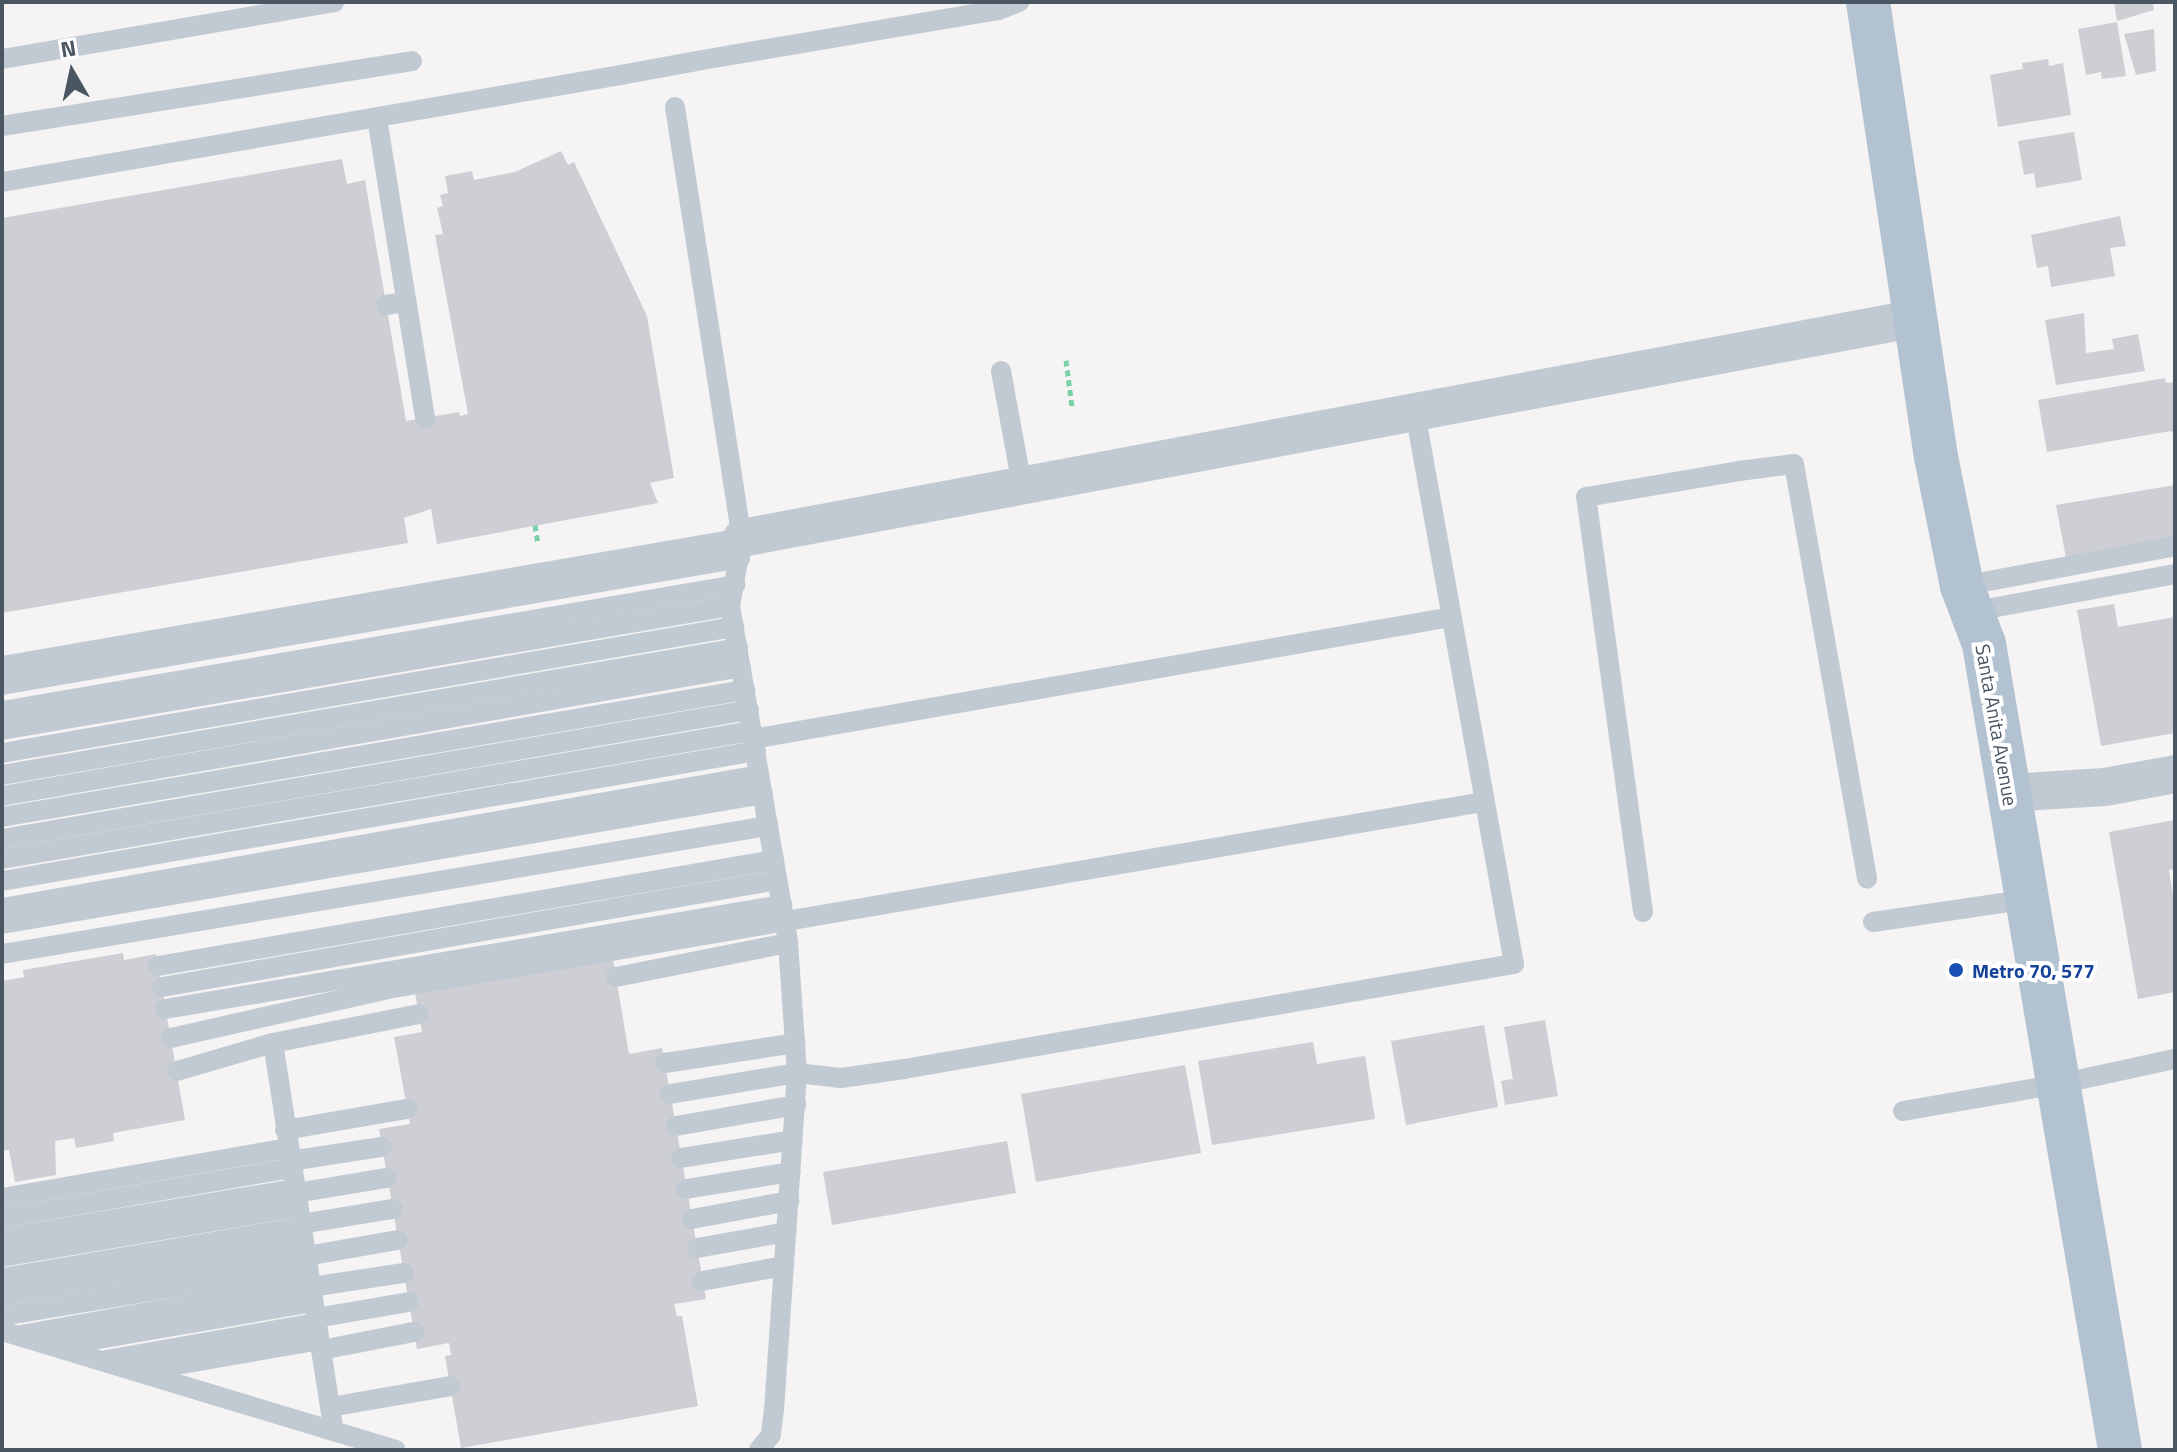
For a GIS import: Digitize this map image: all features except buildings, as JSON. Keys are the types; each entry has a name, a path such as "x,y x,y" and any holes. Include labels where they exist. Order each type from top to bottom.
{"main road":[{"name":"Santa Anita Avenue","path":"1868,2 1918,318 1936,457 1966,599 1984,644 2120,1450"}],"street":[{"path":"741,548 1022,485 1918,318"},
{"path":"2009,793 2105,787 2175,774"}],"lane":[{"path":"2,59 334,2"},
{"path":"2,182 999,10 1019,2"},
{"path":"2,126 412,61"},
{"path":"675,107 741,548 730,606 785,924 797,1073 771,1435 759,1450"},
{"path":"377,118 396,303 425,418"},
{"path":"1001,371 1022,485"},
{"path":"670,1094 797,1073 841,1078 888,1071 1514,964 1415,412"},
{"path":"1643,912 1586,497 1739,471 1794,464 1867,879"},
{"path":"1966,599 2175,546"},
{"path":"2,666 741,548"},
{"path":"2,685 741,548"},
{"path":"1966,599 2175,574"},
{"path":"2,711 735,585"},
{"path":"2,730 730,606"},
{"path":"2,839 1451,617"},
{"path":"2,753 734,627"},
{"path":"2,775 740,658"},
{"path":"2,796 740,658"},
{"path":"2,817 751,724"},
{"path":"2,859 751,724"},
{"path":"2,881 751,724"},
{"path":"2,908 761,785"},
{"path":"2,924 761,785"},
{"path":"171,1038 388,989 785,924 1483,802"},
{"path":"2,954 768,826"},
{"path":"158,966 776,870"},
{"path":"162,987 776,870"},
{"path":"1873,922 2028,899"},
{"path":"616,977 785,924"},
{"path":"165,1009 785,924"},
{"path":"177,1071 273,1043 419,1014"},
{"path":"273,1043 334,1431"},
{"path":"665,1063 795,1043"},
{"path":"1903,1111 2059,1084 2175,1059"},
{"path":"676,1126 796,1105"},
{"path":"2,1218 289,1152 407,1109"},
{"path":"681,1158 793,1140"},
{"path":"2,1198 289,1152 382,1147"},
{"path":"686,1189 791,1172"},
{"path":"102,1361 308,1267 387,1178"},
{"path":"692,1219 789,1201"},
{"path":"138,1372 308,1267 393,1209"},
{"path":"697,1248 787,1232"},
{"path":"2,1238 308,1267 409,1302"},
{"path":"54,1346 398,1240"},
{"path":"2,1257 404,1273"},
{"path":"702,1281 784,1266"},
{"path":"2,1296 308,1267"},
{"path":"2,1316 308,1267"},
{"path":"9,1333 308,1267"},
{"path":"2,1278 308,1267 414,1332"},
{"path":"9,1333 395,1450"},
{"path":"330,1407 450,1386"}],"path":[{"path":"1066,360 1072,407"}],"place":[{"name":"Metro 70, 577","path":"1956,970"}]}
